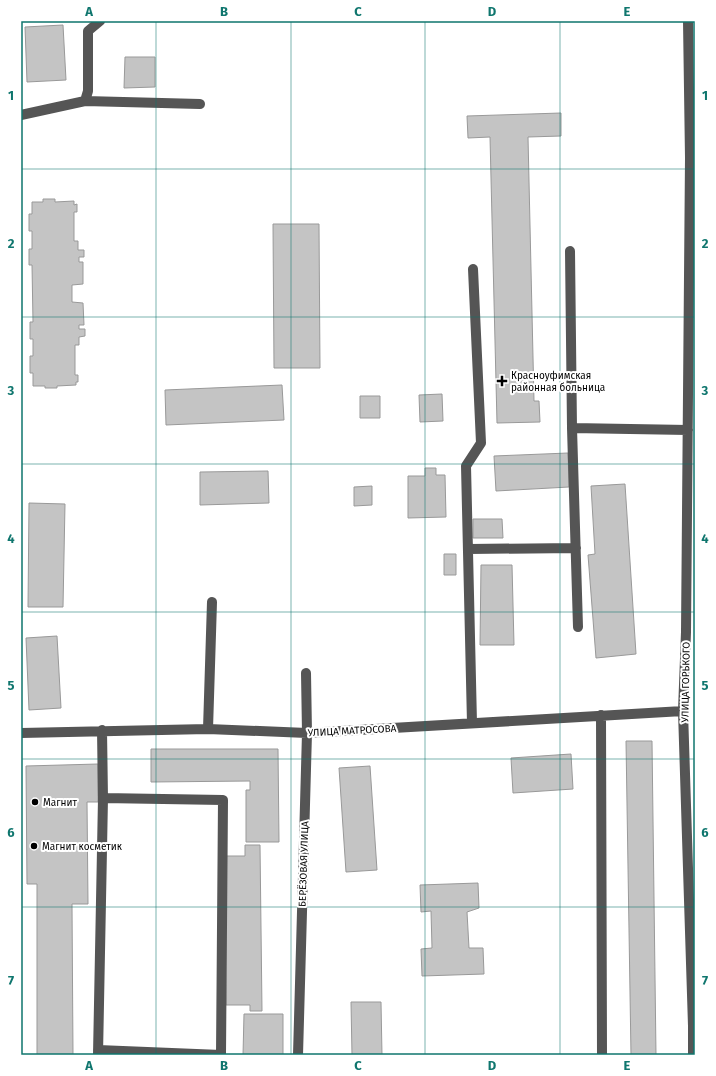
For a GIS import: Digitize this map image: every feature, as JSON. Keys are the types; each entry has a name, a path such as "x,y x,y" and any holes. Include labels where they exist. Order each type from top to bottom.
{"street":[{"path":"85,101 88,91 88,30 100,21"},
{"name":"УЛИЦА ГОРЬКОГО","path":"688,21 693,158 688,430 690,632 683,711 694,1026 693,1055"},
{"path":"21,115 85,101 200,104"},
{"path":"570,251 572,428 578,627"},
{"path":"472,723 466,466 481,443 473,269"},
{"path":"572,428 688,430"},
{"path":"469,549 576,548"},
{"path":"208,729 212,651 212,602"},
{"name":"БЕРЁЗОВАЯ УЛИЦА","path":"298,1055 307,733 306,673"},
{"name":"УЛИЦА МАТРОСОВА","path":"21,733 102,730 208,729 307,733 683,711"},
{"path":"602,715 602,1055"},
{"path":"102,730 103,798 98,1052 221,1055 223,800 103,798"}],"building":[{"path":"63,25 66,80 27,82 25,27"},
{"path":"125,57 155,57 155,87 124,88"},
{"path":"561,113 561,136 528,137 534,401 539,401 540,422 497,423 490,137 468,138 467,116"},
{"path":"43,199 55,199 55,202 74,201 74,205 77,204 77,212 74,212 74,241 78,241 78,250 84,250 84,257 79,257 79,262 83,262 83,284 72,285 72,302 83,303 84,325 79,325 79,329 85,329 85,336 79,337 79,345 75,345 75,375 78,375 78,382 76,382 76,385 57,386 57,388 33,386 33,373 30,373 30,356 33,356 33,339 30,339 30,322 33,322 32,265 29,265 29,249 32,249 32,231 29,231 29,214 32,214 32,202 43,202"},
{"path":"273,224 319,224 320,368 274,368"},
{"path":"282,385 284,420 166,425 165,390"},
{"path":"442,394 443,421 420,422 419,395"},
{"path":"360,396 380,396 380,418 360,418"},
{"path":"568,453 569,487 496,491 494,456"},
{"path":"425,468 436,468 436,475 445,475 446,517 408,518 408,476 425,476"},
{"path":"268,471 269,503 200,505 200,472"},
{"path":"625,484 636,654 596,658 588,555 595,554 591,486"},
{"path":"372,486 372,505 354,506 354,487"},
{"path":"29,503 65,504 63,607 28,607"},
{"path":"473,519 502,519 503,538 473,538"},
{"path":"444,554 456,554 456,575 444,575"},
{"path":"481,565 512,565 514,645 480,645"},
{"path":"57,636 61,708 29,710 26,638"},
{"path":"626,741 652,741 656,1055 631,1055"},
{"path":"151,749 278,749 279,842 246,842 246,790 250,790 250,781 151,782"},
{"path":"571,754 573,789 513,793 511,758"},
{"path":"98,764 98,802 87,802 88,904 72,904 73,1055 37,1055 37,884 27,884 26,766"},
{"path":"370,766 377,870 346,872 339,768"},
{"path":"245,845 260,845 262,1011 250,1011 250,1005 226,1005 224,856 245,856"},
{"path":"478,883 479,908 467,912 469,948 483,948 484,974 422,976 421,949 432,948 431,911 421,912 420,885"},
{"path":"351,1002 381,1002 382,1055 352,1055"},
{"path":"244,1014 283,1014 283,1055 243,1055"}],"place":[{"name":"Красноуфимская районная больница","path":"502,381"},
{"name":"Магнит","path":"35,802"},
{"name":"Магнит косметик","path":"34,846"}]}
